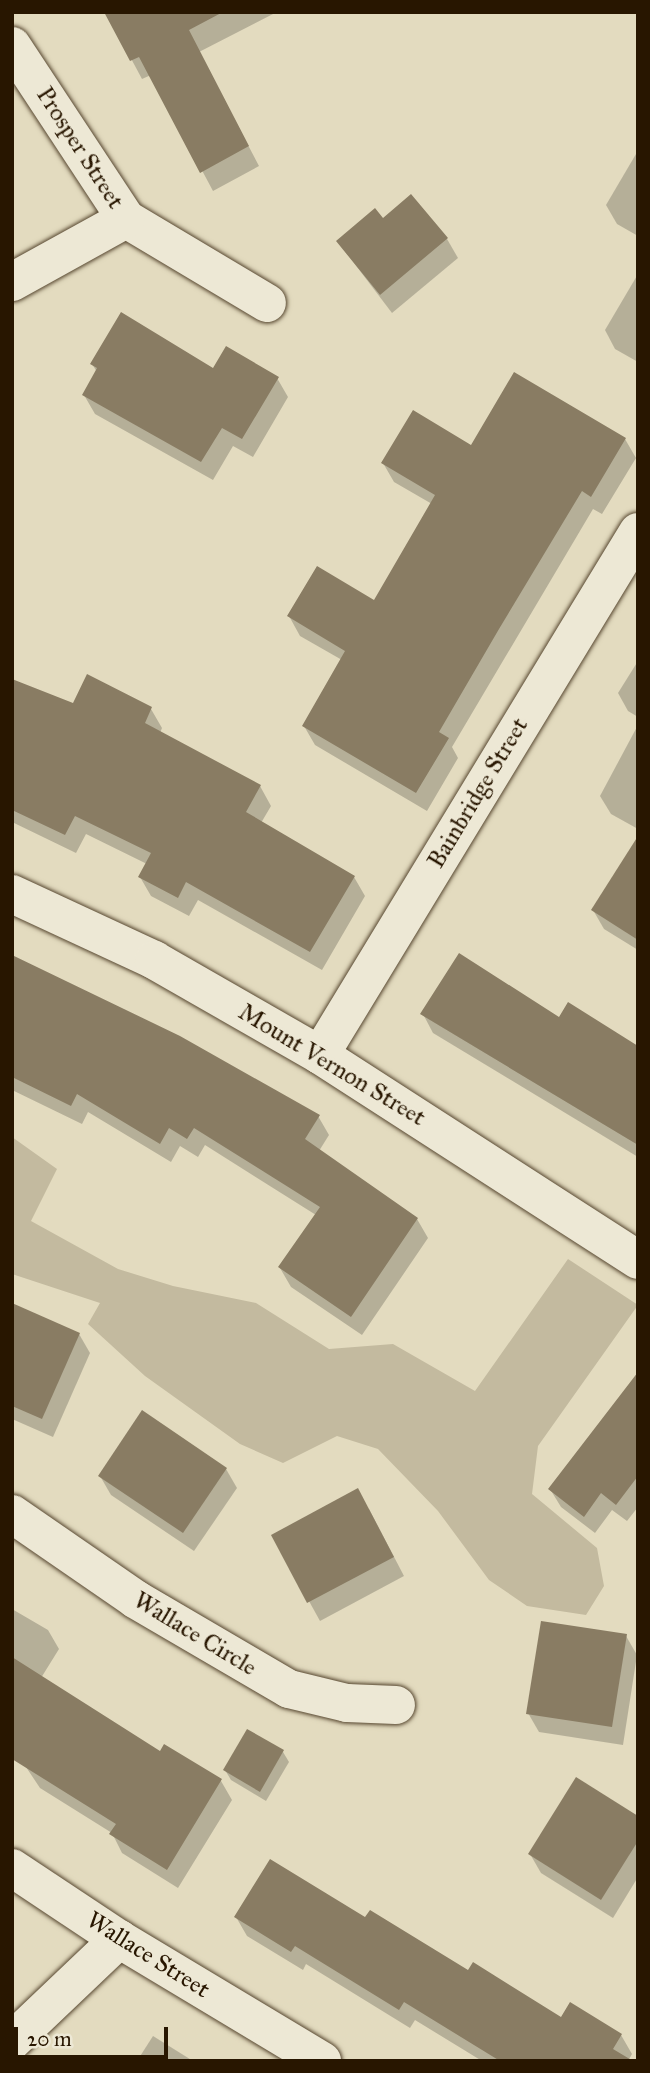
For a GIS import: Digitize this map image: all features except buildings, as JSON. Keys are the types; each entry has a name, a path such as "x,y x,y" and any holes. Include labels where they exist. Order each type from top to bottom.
{"street":[{"name":"Prosper Street","path":"12,46 126,219 267,303"},
{"path":"12,282 126,219"},
{"name":"Bainbridge Street","path":"320,1055 638,532"},
{"name":"Mount Vernon Street","path":"12,894 154,960 320,1055 638,1260"},
{"name":"Wallace Circle","path":"12,1514 135,1599 289,1689 346,1703 396,1704"},
{"name":"Wallace Street","path":"12,1868 120,1939 322,2061"},
{"path":"12,2041 120,1939"}],"shaded area":[{"path":"12,1137 57,1169 31,1221 118,1269 173,1286 256,1303 329,1349 393,1344 475,1391 568,1259 638,1305 538,1446 532,1494 597,1548 604,1586 586,1615 527,1606 489,1580 438,1511 378,1449 337,1436 283,1463 240,1444 145,1376 88,1324 100,1303 12,1274"}]}
